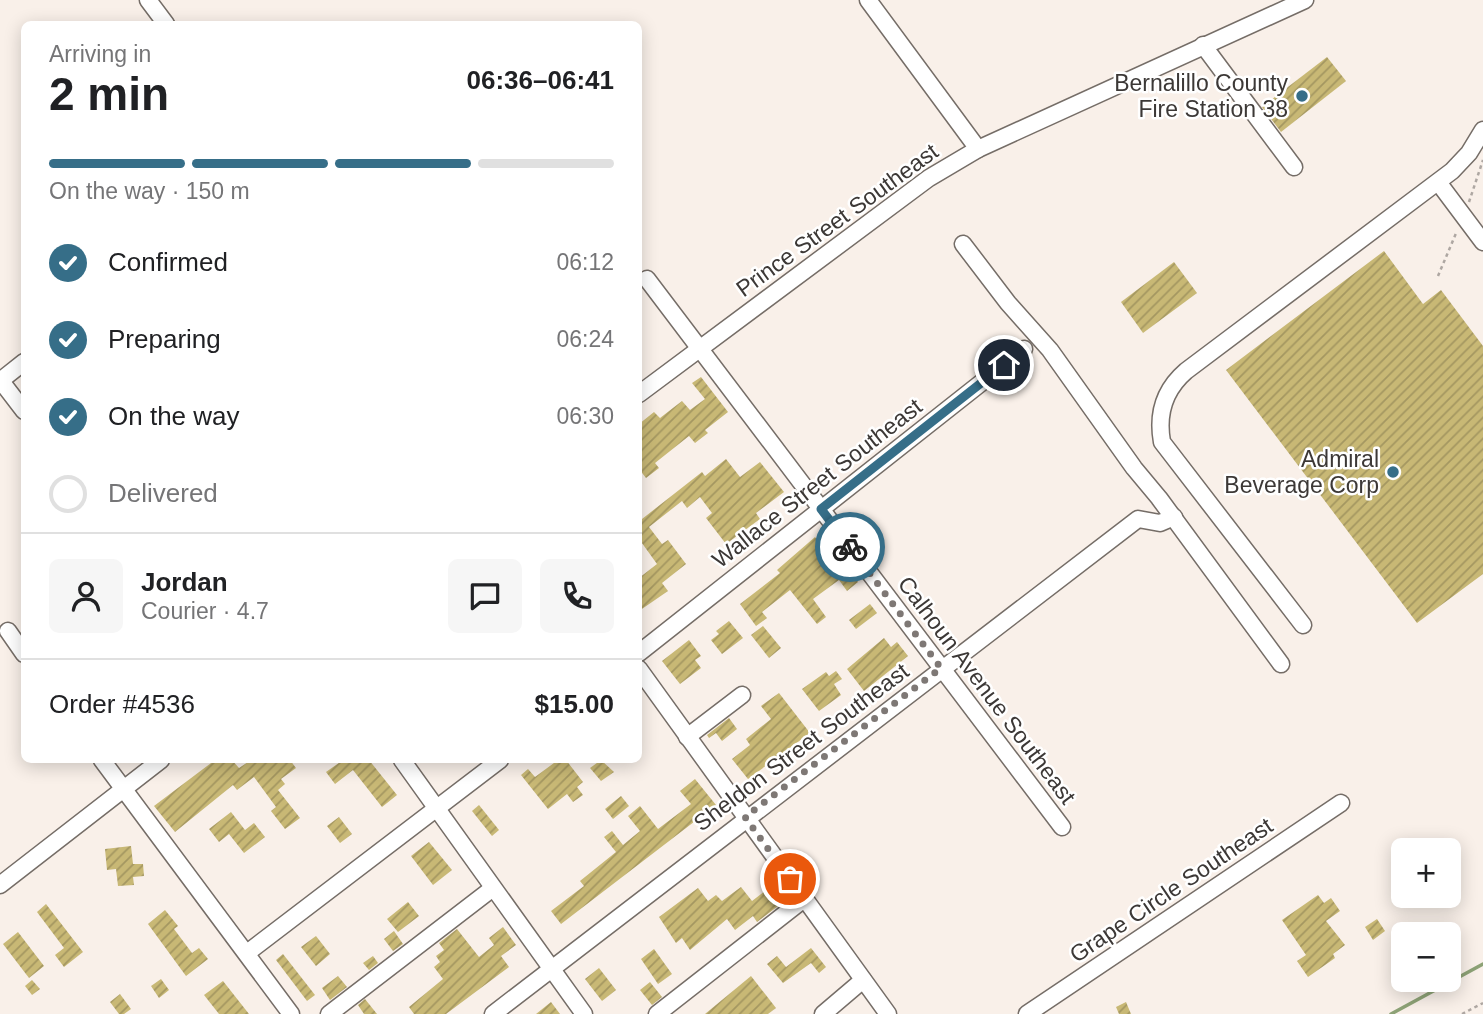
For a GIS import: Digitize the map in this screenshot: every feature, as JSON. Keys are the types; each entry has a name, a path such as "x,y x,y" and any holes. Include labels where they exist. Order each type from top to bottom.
{"street":[{"path":"148,0 164,21"},
{"path":"868,0 978,149"},
{"name":"Prince Street Southeast","path":"642,392 896,200 978,149 1305,0"},
{"path":"1203,45 1294,167"},
{"path":"1303,625 1162,442 1162,405 1176,379 1438,182 1469,153 1483,130"},
{"path":"1438,182 1483,242"},
{"path":"963,244 1008,303 1050,350 1126,457 1174,517 1281,664"},
{"name":"Calhoun Avenue Southeast","path":"647,279 1062,827"},
{"name":"Wallace Street Southeast","path":"642,651 1024,349"},
{"path":"21,364 1,381 21,407"},
{"name":"Sheldon Street Southeast","path":"493,1014 745,817 1138,519 1160,523 1174,517"},
{"path":"8,631 21,650"},
{"path":"642,673 888,1014"},
{"path":"687,737 742,695"},
{"path":"104,763 291,1014"},
{"path":"0,885 157,763"},
{"path":"404,763 584,1014"},
{"path":"247,953 495,763"},
{"name":"Grape Circle Southeast","path":"1027,1014 1340,803"},
{"path":"329,1014 493,888"},
{"path":"657,1014 804,899"},
{"path":"823,1014 863,980"}],"path":[{"path":"1462,1014 1483,1003"}],"building":[{"name":"Bernalillo County Fire Station 38","path":"1327,57 1346,81 1281,132 1262,107"},
{"name":"Admiral Beverage Corp","path":"1384,251 1423,304 1441,290 1483,346 1483,574 1417,623 1226,370"},
{"path":"1174,262 1197,293 1143,333 1121,302"},
{"path":"701,377 728,412 705,430 708,433 695,443 689,436 655,463 659,468 646,478 642,473 642,422 654,412 660,418 682,401 690,410 705,399 692,383"},
{"path":"726,459 740,477 760,462 784,492 756,513 760,519 726,544 706,518 712,513 700,497 687,508 682,501 649,527 662,544 668,540 686,564 662,583 668,591 642,609 642,576 657,564 642,543 642,519 702,472 705,476"},
{"path":"815,537 829,556 835,551 858,582 847,591 839,580 813,599 826,617 817,624 790,590 762,612 767,618 756,626 740,604 780,573 777,570"},
{"path":"870,604 877,613 856,629 849,620"},
{"path":"729,621 743,638 722,654 711,640 719,634 716,631"},
{"path":"763,626 781,648 769,658 751,635"},
{"path":"884,638 891,647 897,642 908,656 864,691 847,669"},
{"path":"689,640 701,656 695,660 701,668 680,684 662,661"},
{"path":"836,671 842,679 834,684 841,695 819,711 802,689 826,672 829,676"},
{"path":"779,693 810,733 748,779 732,759 750,745 746,739 771,719 761,706"},
{"path":"729,718 737,729 722,741 716,733 709,738 707,735"},
{"path":"211,763 235,763 239,768 246,763 292,763 296,768 281,779 285,784 278,790 300,818 285,829 271,811 276,807 254,777 237,790 233,785 175,832 154,806"},
{"path":"339,763 371,763 397,795 382,807 353,770 335,784 326,772"},
{"path":"554,763 568,763 583,782 577,787 583,795 573,802 567,794 548,809 521,775 528,769 535,777"},
{"path":"597,763 604,763 614,772 601,781 590,768"},
{"path":"695,779 716,805 561,924 551,911 584,886 580,881 616,852 604,837 612,831 623,845 640,831 628,816 640,806 658,829 691,804 680,791"},
{"path":"621,796 629,806 613,819 605,809"},
{"path":"479,805 499,830 492,836 472,811"},
{"path":"231,812 245,830 254,823 265,837 244,853 229,834 219,842 209,829"},
{"path":"339,817 352,834 340,843 327,826"},
{"path":"429,842 452,870 433,885 411,856"},
{"path":"131,846 133,864 143,864 144,876 133,877 134,885 118,886 116,869 107,870 105,849"},
{"path":"774,884 786,900 757,922 753,916 735,930 727,919 690,950 682,938 676,943 659,917 698,888 708,901 716,895 722,901 741,887 752,901"},
{"path":"1318,895 1324,903 1331,898 1340,911 1326,921 1345,945 1333,954 1335,958 1308,977 1297,961 1306,955 1282,920"},
{"path":"408,902 419,916 398,932 387,919"},
{"path":"46,904 83,952 64,967 55,955 64,948 37,912"},
{"path":"165,910 178,926 174,929 192,953 199,948 208,959 186,976 148,924"},
{"path":"1377,919 1385,931 1373,940 1365,927"},
{"path":"503,927 516,945 501,956 509,967 446,1014 414,1014 409,1007 443,979 434,967 440,962 436,956 444,950 439,943 457,929 479,957 494,945 489,938"},
{"path":"394,931 403,944 393,951 384,939"},
{"path":"18,932 44,966 29,978 3,944"},
{"path":"316,936 330,954 316,966 301,947"},
{"path":"811,948 826,967 819,973 811,963 783,983 767,964 777,956 786,967"},
{"path":"654,949 672,974 658,984 641,959"},
{"path":"283,954 315,995 307,1001 276,960"},
{"path":"373,956 378,963 369,970 363,963"},
{"path":"599,968 616,990 602,1001 585,979"},
{"path":"338,976 347,987 330,1000 322,988"},
{"path":"751,976 776,1008 768,1014 705,1014"},
{"path":"161,979 169,990 159,998 151,986"},
{"path":"32,980 40,989 32,995 25,986"},
{"path":"223,981 249,1014 219,1014 204,995"},
{"path":"650,982 662,997 652,1005 640,990"},
{"path":"120,994 131,1009 124,1014 119,1014 110,1002"},
{"path":"365,999 377,1014 364,1014 358,1005"},
{"path":"551,1002 560,1014 536,1014"},
{"path":"1126,1002 1131,1014 1119,1014 1116,1007"}],"waterway":[{"path":"1391,1014 1483,964"}],"way so far":[{"path":"790,879 745,817 941,668 850,547"}],"place":[{"name":"Bernalillo County Fire Station 38","path":"1302,96"},
{"name":"Admiral Beverage Corp","path":"1393,472"}],"route":[{"path":"850,547 821,509 1004,365"}]}
